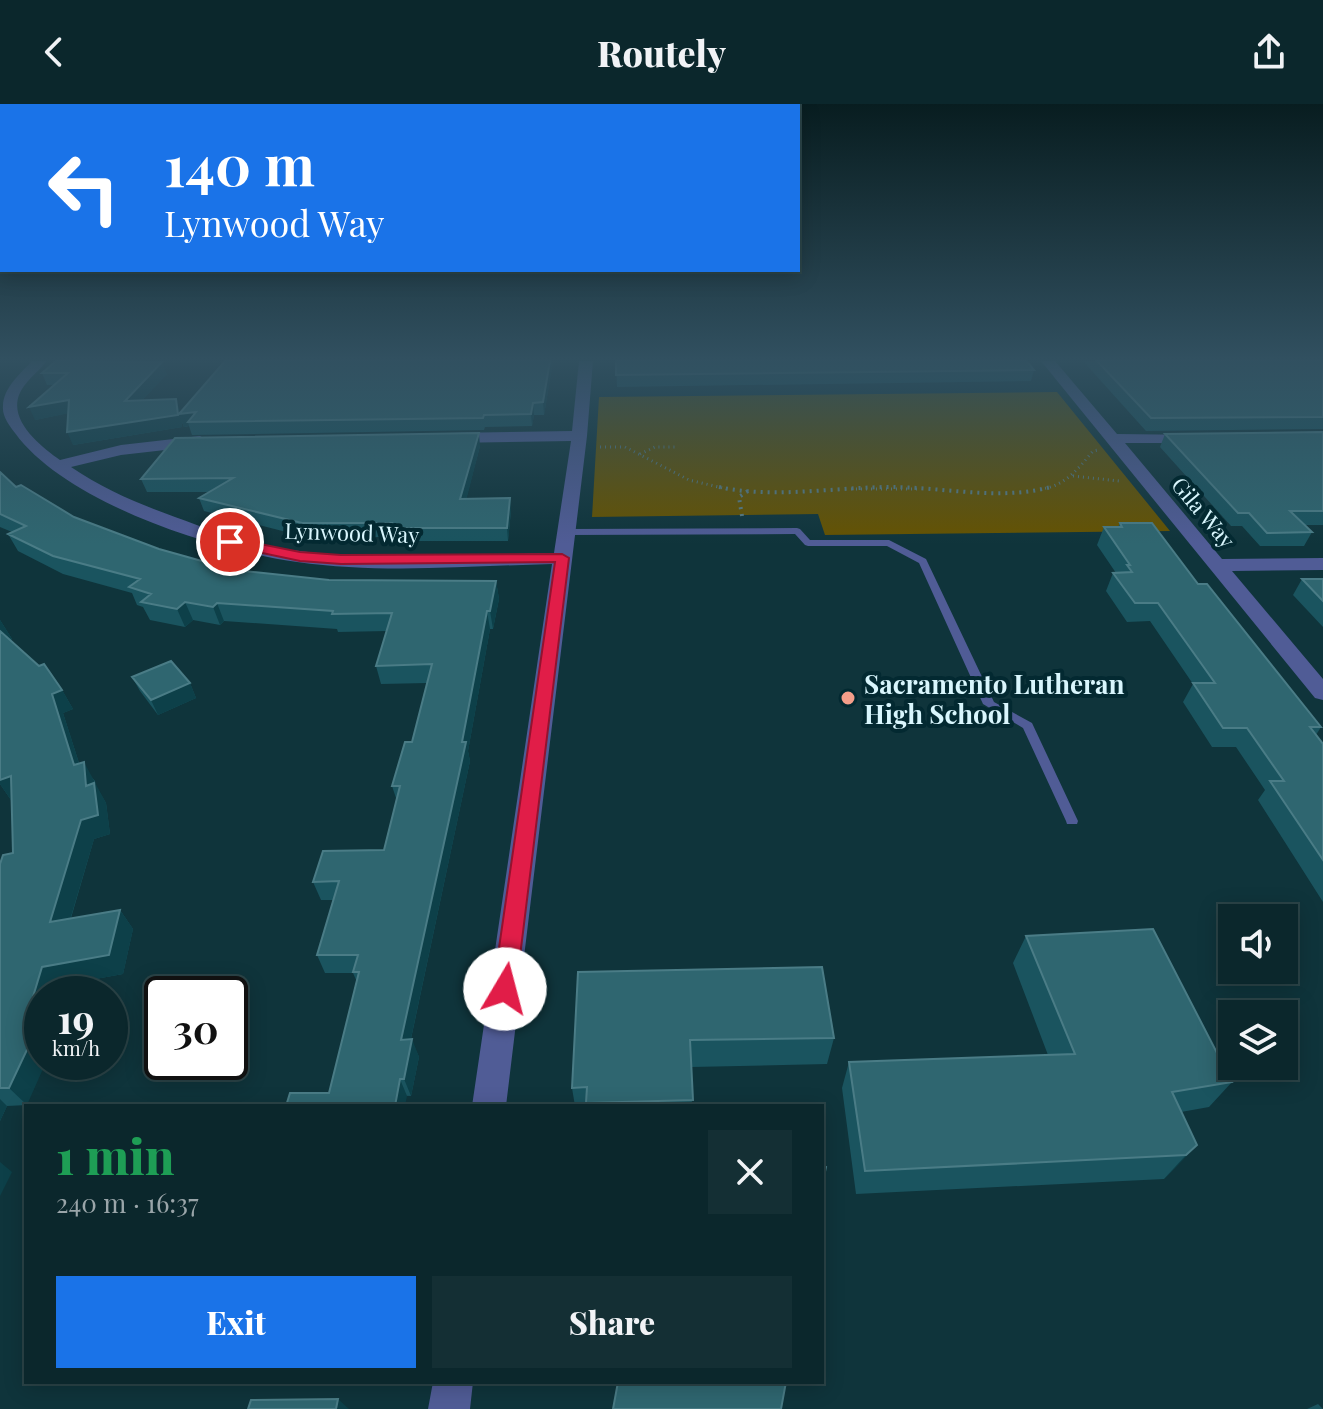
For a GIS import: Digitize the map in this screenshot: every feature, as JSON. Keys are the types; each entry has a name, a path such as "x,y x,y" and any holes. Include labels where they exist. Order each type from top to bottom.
{"street":[{"name":"Lynwood Way","path":"12,422 28,441 57,466 94,491 131,507 263,551 341,559 562,558"},
{"path":"489,1104 580,422"},
{"name":"Gila Way","path":"1099,422 1323,693"},
{"path":"425,438 578,442"},
{"path":"1116,443 1218,438"},
{"path":"57,466 121,450 209,441"},
{"path":"1217,565 1323,564"},
{"path":"449,1409 453,1384"}],"lane":[{"path":"566,532 797,531 808,543 889,543 923,561 989,704 1028,726 1072,821"}],"path":[{"path":"578,442 625,447 689,480 751,489 793,491 892,487 983,493 1048,488 1072,476 1093,451 1116,443"},
{"path":"640,454 655,447 677,447"},
{"path":"1072,476 1148,482"},
{"path":"742,521 739,497 751,489"}],"shaded area":[{"path":"598,422 1081,422 1170,531 825,535 818,514 592,517"}],"building":[{"path":"68,422 133,422 67,432"},
{"path":"1323,432 1323,511 1290,511 1312,532 1267,533 1249,513 1238,513 1165,434"},
{"path":"479,433 460,499 510,498 507,528 390,528 392,523 302,523 199,498 233,478 141,479 175,438"},
{"path":"0,472 16,487 21,485 74,517 159,549 234,570 329,580 496,581 490,611 487,611 462,742 466,742 401,1040 412,1039 395,1104 287,1104 290,1093 329,1093 359,972 353,972 358,955 317,955 339,881 313,882 323,851 384,850 400,786 392,786 405,742 412,742 432,664 376,666 392,613 332,614 333,611 217,603 213,607 185,602 177,609 141,602 151,594 129,587 140,579 53,556 8,534 26,526 0,514"},
{"path":"1120,523 1152,523 1198,584 1207,584 1321,727 1310,727 1323,744 1323,860 1270,781 1284,781 1247,728 1223,728 1193,683 1215,683 1158,603 1135,603 1113,573 1132,572 1104,527 1122,527"},
{"path":"1302,579 1323,579 1323,601"},
{"path":"0,631 39,666 44,664 62,690 52,694 74,765 84,762 86,786 94,783 98,815 81,820 50,922 120,910 109,955 42,967 39,976 24,976 24,1056 9,1088 0,1088 0,864 3,855 13,853 11,776 0,780"},
{"path":"171,661 190,683 151,700 132,677"},
{"path":"1153,929 1218,1055 1218,1080 1232,1082 1172,1092 1197,1145 1186,1155 865,1171 849,1062 1075,1054 1026,936"},
{"path":"822,967 834,1038 690,1040 693,1100 586,1103 587,1087 572,1088 578,972"},
{"path":"618,1384 786,1384 781,1409 613,1409"},
{"path":"338,1399 336,1409 248,1409 251,1400"}],"place":[{"name":"Sacramento Lutheran High School","path":"848,698"}],"route":[{"path":"230,542 300,557 341,559 562,558 505,989"}]}
